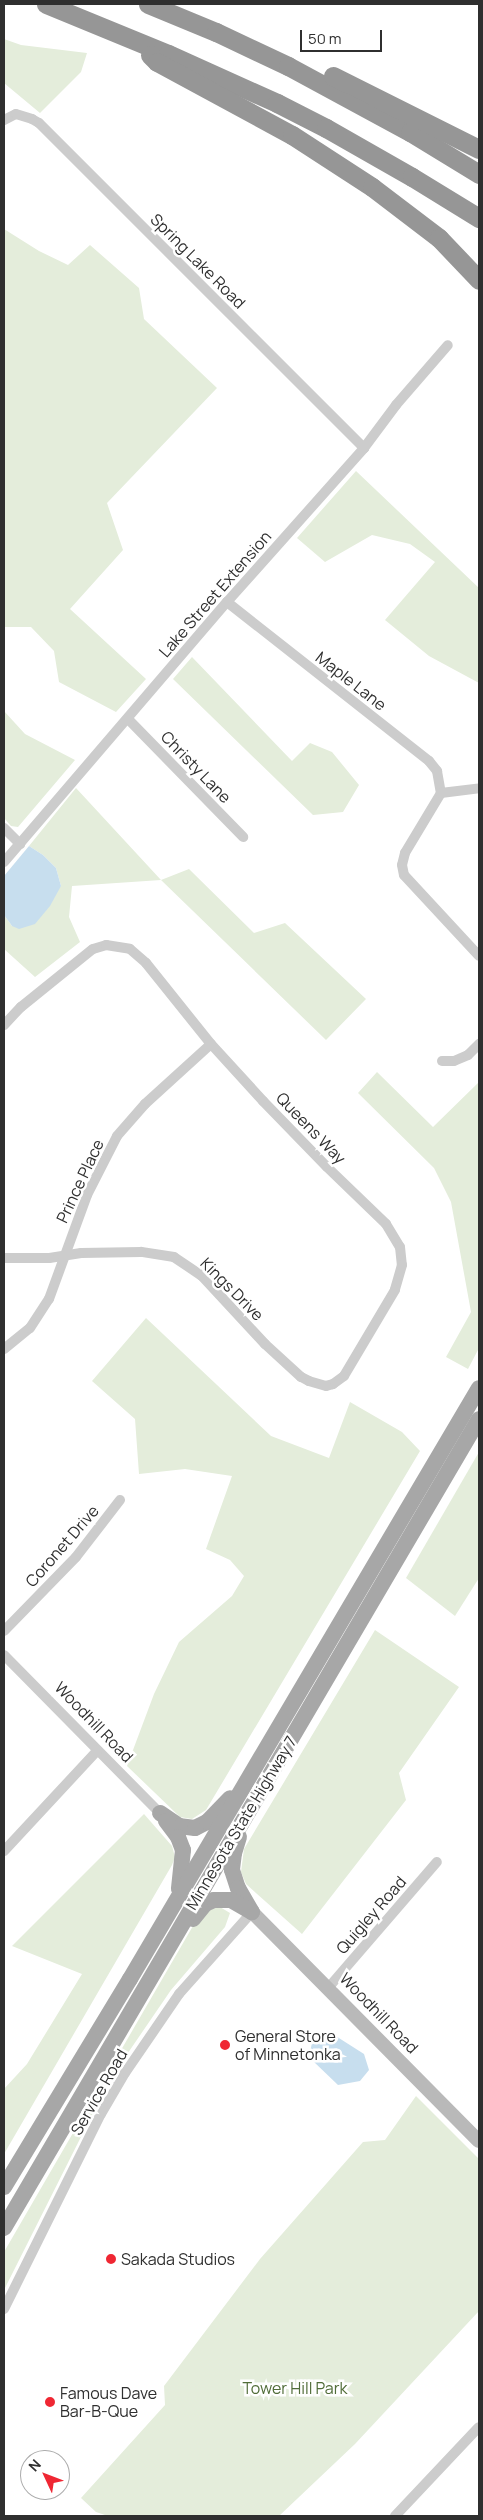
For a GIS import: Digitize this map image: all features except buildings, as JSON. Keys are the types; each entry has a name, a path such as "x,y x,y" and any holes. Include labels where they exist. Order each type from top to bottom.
{"highway":[{"path":"46,4 201,68 326,128 479,218"},
{"path":"148,4 222,35 348,98 479,174"},
{"path":"222,35 292,58 479,149"},
{"path":"132,39 157,62 292,135 372,187 439,238 479,280"}],"main road":[{"name":"Minnesota State Highway 7","path":"4,2186 130,1979 479,1388"},
{"name":"Minnesota State Highway 7","path":"4,2228 479,1419"},
{"path":"160,1813 179,1826 195,1828 207,1822 232,1796 238,1797"},
{"path":"248,1811 234,1853 232,1870 238,1888 252,1912"},
{"path":"160,1813 178,1837 182,1850 183,1863 178,1895"},
{"path":"166,1951 205,1904 214,1900 230,1900 252,1912"}],"street":[{"name":"Spring Lake Road","path":"4,120 16,114 39,123 364,448"},
{"name":"Lake Street Extension","path":"4,862 227,602 364,448 396,405 448,346"},
{"name":"Maple Lane","path":"227,602 429,762 438,771 441,793"},
{"name":"Christy Lane","path":"128,719 243,837"},
{"path":"479,788 441,793 405,853 402,865 404,876 479,956"},
{"path":"4,828 20,844"},
{"name":"Queens Way","path":"4,1026 21,1006 93,949 106,945 130,949 139,955 211,1044 327,1167 386,1224 400,1247 401,1274 395,1290 344,1376 333,1384"},
{"name":"Prince Place","path":"4,1349 30,1328 48,1299 63,1256 98,1171 117,1136 145,1104 211,1044"},
{"path":"442,1061 454,1060 468,1055 479,1044"},
{"name":"Kings Drive","path":"4,1258 49,1258 81,1253 141,1252 174,1257 202,1276 265,1344 301,1377 318,1384 333,1384"},
{"name":"Coronet Drive","path":"4,1631 76,1557 120,1500"},
{"name":"Woodhill Road","path":"4,1655 160,1813"},
{"path":"4,1851 97,1751"},
{"name":"Quigley Road","path":"329,1987 437,1862"},
{"name":"Woodhill Road","path":"252,1912 329,1987 479,2141"},
{"name":"Service Road","path":"4,2308 101,2114 125,2073 179,1994 252,1912"},
{"path":"395,2516 479,2426"}],"green space":[{"path":"4,39 21,45 87,53 81,72 40,113 4,83"},
{"path":"4,229 39,251 68,265 90,245 139,288 144,319 217,388 107,503 123,550 70,609 146,679 116,712 59,682 54,651 31,627 4,627"},
{"path":"356,471 479,588 479,683 429,656 385,620 435,562 410,544 372,535 325,562 297,538"},
{"path":"192,657 292,761 310,743 332,752 359,785 343,812 313,815 173,679"},
{"path":"4,711 25,734 75,760 18,827 11,826 4,818"},
{"path":"76,788 161,880 72,886 69,917 80,942 35,977 4,949 4,915 12,926 61,886 56,868 43,855 29,846"},
{"path":"189,869 254,933 285,923 366,999 326,1040 161,880"},
{"path":"377,1072 433,1127 479,1082 479,1348 468,1369 446,1357 471,1312 451,1202 434,1168 358,1093"},
{"path":"146,1318 271,1436 329,1458 350,1402 402,1432 420,1451 206,1810 192,1819 180,1817 127,1766 154,1694 179,1642 232,1596 244,1576 230,1560 206,1549 232,1476 185,1469 139,1474 135,1419 92,1381"},
{"path":"479,1452 479,1578 455,1616 406,1578"},
{"path":"375,1630 459,1687 399,1773 406,1800 302,1934 246,1884 241,1872 244,1849"},
{"path":"144,1814 172,1846 175,1857 172,1865 4,2154 4,2089 27,2064 82,1974 12,1946"},
{"path":"220,1907 230,1913 225,1927 171,1990 119,2066 94,2111 4,2290 4,2252 197,1919 212,1909"},
{"name":"Tower Hill Park","path":"416,2096 479,2159 479,2311 355,2444 279,2516 108,2516 96,2512 81,2498 165,2405 164,2386 260,2259 363,2142 385,2140"}],"water":[{"path":"29,846 43,855 56,868 61,886 50,906 35,924 19,929 12,926 4,915 4,876"},
{"path":"324,2033 331,2033 364,2054 369,2070 360,2081 338,2085 313,2061 310,2052 312,2043"}],"place":[{"name":"General Store of Minnetonka","path":"225,2045"},
{"name":"Sakada Studios","path":"111,2259"},
{"name":"Famous Dave Bar-B-Que","path":"50,2402"}]}
